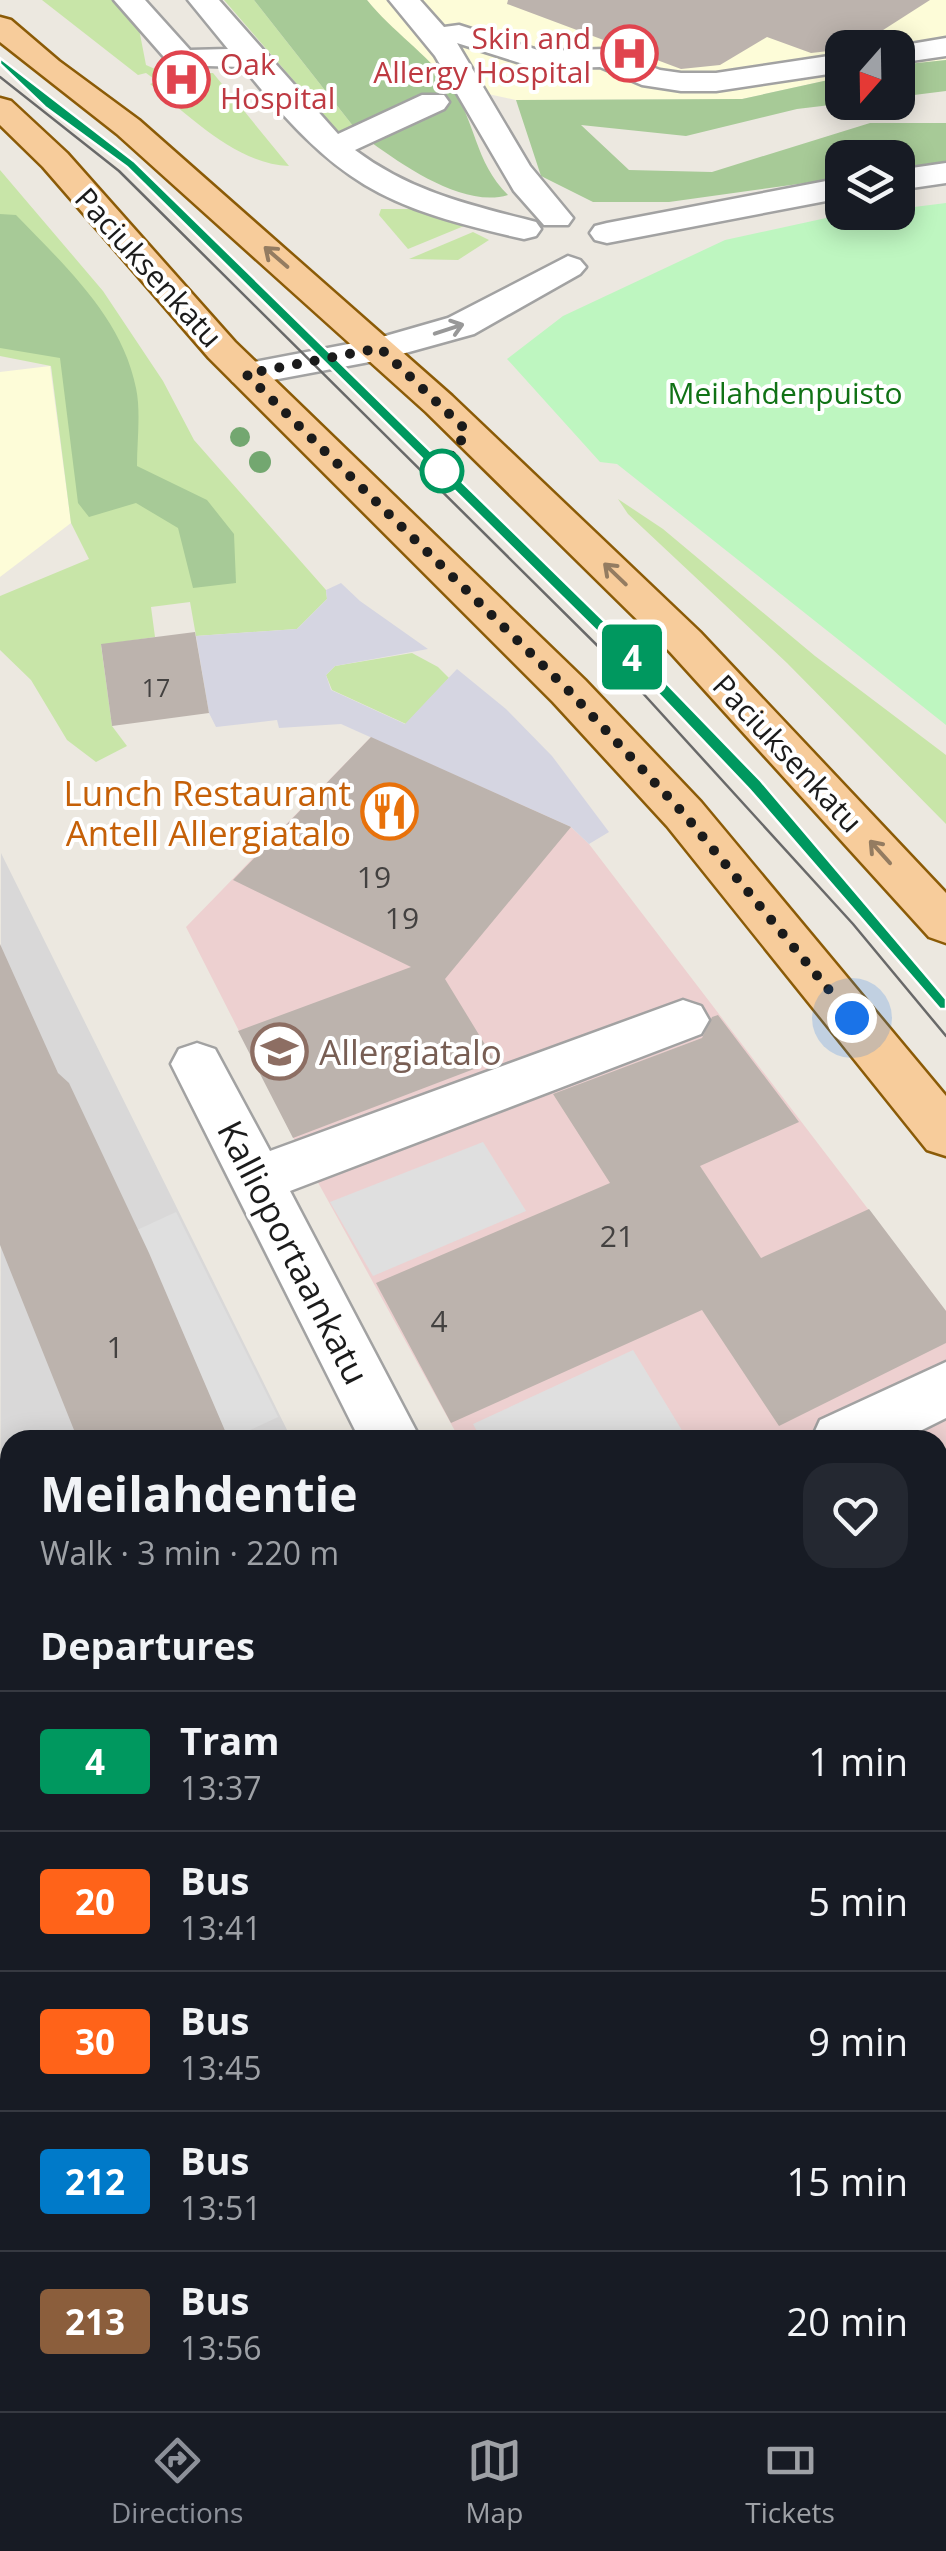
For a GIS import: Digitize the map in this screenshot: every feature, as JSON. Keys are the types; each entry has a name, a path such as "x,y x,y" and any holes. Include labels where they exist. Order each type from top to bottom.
{"main road":[{"name":"Paciuksenkatu","path":"0,26 370,328 685,642 946,924"},
{"name":"Paciuksenkatu","path":"0,108 55,160 202,329 569,691 684,814 946,1134"}],"street":[{"path":"130,0 182,60 254,58"},
{"path":"203,0 336,148 365,174 398,191 468,216 536,234 586,221 607,233 825,191"},
{"path":"404,0 438,37 464,75 516,176 552,266 583,265 604,255 610,248 607,233"},
{"path":"438,37 459,34 539,60 604,58 653,78 681,82 716,82 825,66"},
{"path":"915,52 946,47"},
{"path":"336,148 433,102"},
{"path":"915,178 946,174"},
{"path":"443,295 515,268 536,234"},
{"path":"246,374 370,328 460,326 568,267"},
{"path":"256,1178 298,1166 683,1020"},
{"name":"Kallioportaankatu","path":"197,1064 386,1430"},
{"path":"861,1430 946,1388"}],"shaded area":[{"path":"254,0 367,0 450,85 488,169 508,195 491,198 455,191 419,174 372,143 447,107 433,94 357,131"},
{"name":"Skin and Allergy Hospital","path":"367,0 946,0 946,60 915,63 915,30 825,30 825,81 742,99 516,100 451,86"},
{"path":"946,60 946,91 915,95 915,63"},
{"path":"825,81 825,106 686,136 581,125 629,170 712,172 870,123 946,123 946,165 915,169 915,140 825,140 825,180 669,202 593,202 541,176 516,100 742,99"},
{"path":"0,214 16,215 105,315 129,362 136,388 137,466 207,500 234,534 236,583 193,588 178,528 136,503 89,517 78,503 60,358 0,348"},
{"path":"50,366 71,523 0,577 0,372"},
{"path":"341,583 428,649 335,666 326,675 331,690 405,724 457,669 506,709 552,756 609,832 589,844 571,827 341,724 279,728 277,720 216,727 209,713 196,636 297,629 327,599 326,590"},
{"path":"371,737 571,827 589,844 946,1311 946,1430 454,1430 294,1139 186,927"},
{"path":"1,853 287,1430 1,1430"},
{"path":"483,1142 526,1211 373,1276 330,1202"},
{"path":"176,1212 278,1417 250,1430 225,1430 137,1230"},
{"path":"633,1350 682,1430 476,1430 473,1424"}],"green space":[{"name":"Oak Hospital","path":"42,0 115,0 139,29 146,65 164,73 213,73 289,166 251,157 215,136 150,84 157,81 146,73 138,75"},
{"path":"224,0 254,0 357,131 340,134"},
{"path":"0,170 103,291 163,381 194,440 326,590 327,599 297,629 196,636 190,602 151,607 155,637 101,645 112,726 127,746 96,762 67,740 31,680 0,650 0,596 89,559 71,523 51,366 0,356"},
{"name":"Meilahdenpuisto","path":"946,203 946,725 617,464 600,462 507,359 563,316 725,240 825,218 825,230 915,230 915,207"},
{"path":"381,209 411,209 464,226 408,249 379,215"},
{"path":"473,232 489,240 458,260 409,259"},
{"path":"618,499 663,529 815,656 946,755 946,824 787,663 628,514"},
{"path":"412,653 449,678 406,724 332,690 326,675 335,666"}],"building":[{"path":"508,0 930,0 883,30 825,30 825,51 811,53 767,37 720,65 681,69 507,4"},
{"path":"195,632 209,713 112,726 101,644"},
{"name":"Allergiatalo","path":"371,737 571,827 445,979 495,1061 293,1138 238,1031 411,967 233,880"},
{"path":"0,944 58,1073 69,1083 149,1253 225,1430 74,1430 0,1245"},
{"path":"718,1015 799,1122 700,1166 761,1258 869,1209 946,1311 946,1343 779,1426 702,1310 451,1423 376,1283 610,1183 553,1094 702,1038 712,1017"}],"tram line":[{"name":"4","path":"0,62 48,104 131,164 634,660 755,785 946,1004"},
{"path":"0,77 119,171 619,667 853,924 946,1036"},
{"path":"284,316 706,738 946,1004"}],"place":[{"name":"Skin and Allergy Hospital","path":"630,54"},
{"name":"Oak Hospital","path":"181,80"},
{"name":"Lunch Restaurant Antell Allergiatalo","path":"390,812"},
{"name":"Allergiatalo","path":"280,1051"}],"route":[{"path":"442,471 467,431 380,348 246,374 569,691 684,814 852,1018"}]}
